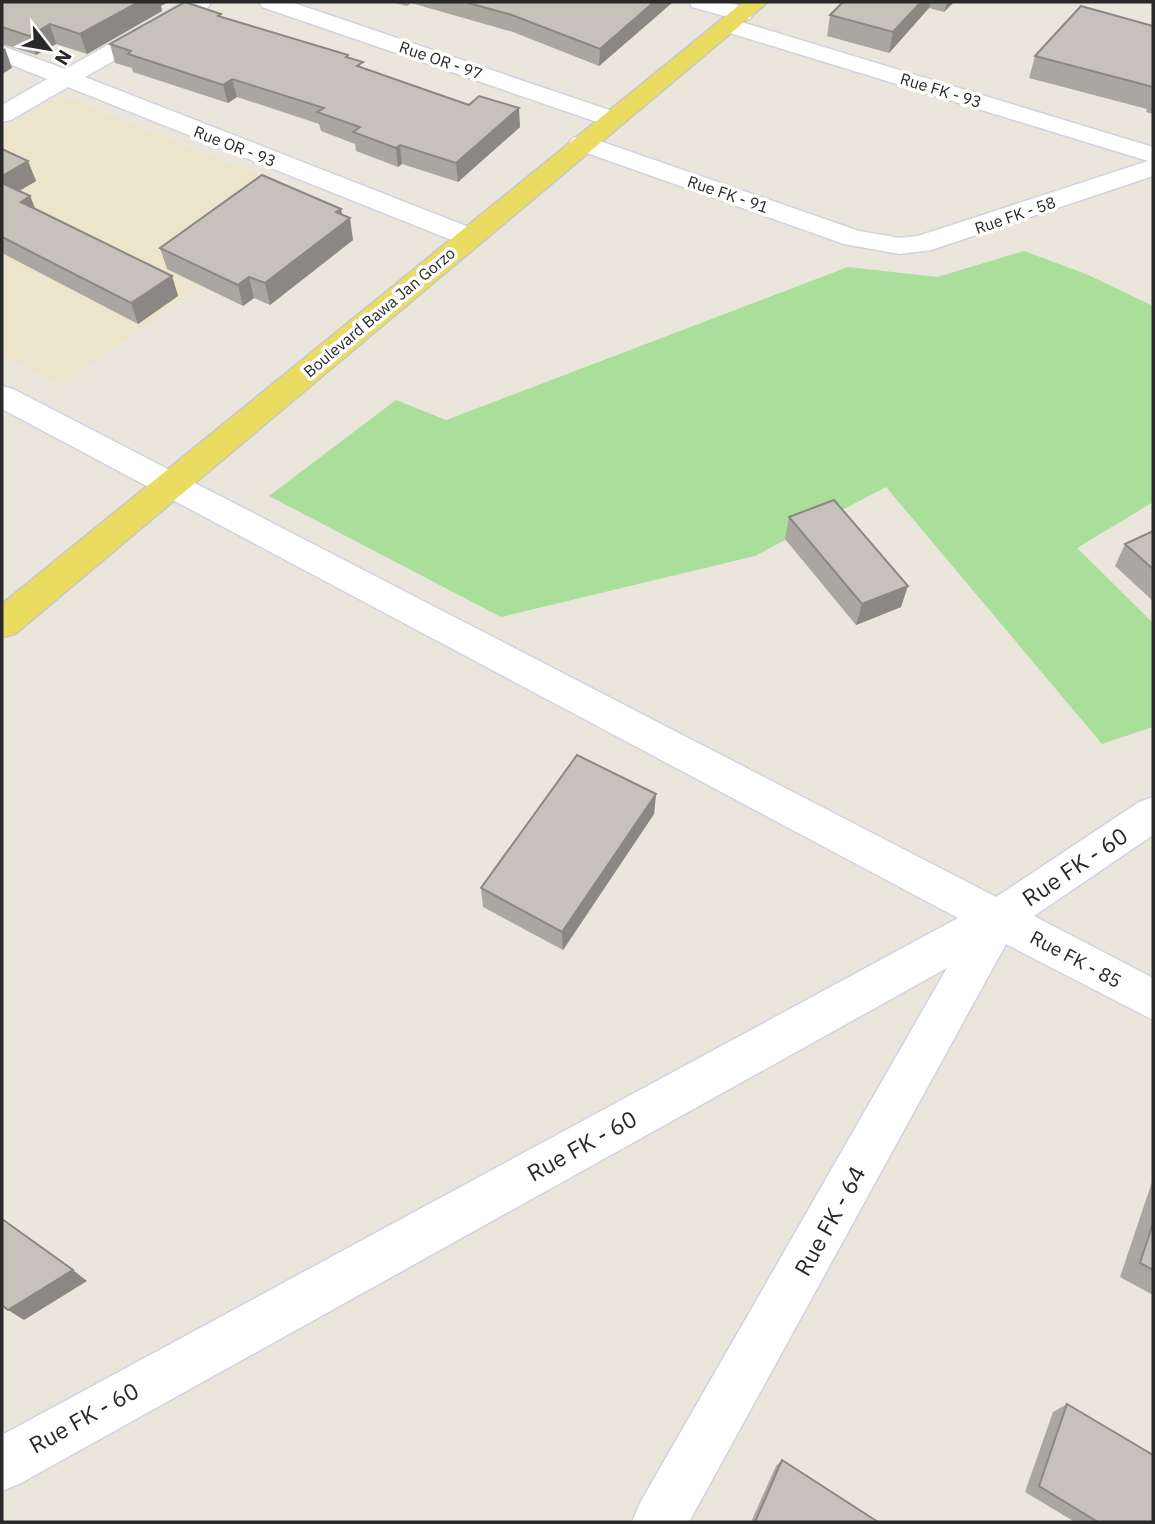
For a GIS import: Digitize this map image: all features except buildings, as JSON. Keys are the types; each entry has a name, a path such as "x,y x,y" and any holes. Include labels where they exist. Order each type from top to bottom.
{"main road":[{"name":"Boulevard Bawa Jan Gorzo","path":"2,624 582,143 742,14"}],"street":[{"path":"2,115 200,2"},
{"name":"Rue OR - 97","path":"271,2 612,119"},
{"name":"Rue FK - 93","path":"700,2 1153,155"},
{"name":"Rue OR - 93","path":"2,53 469,237"},
{"name":"Rue FK - 91","path":"582,143 875,244"},
{"name":"Rue FK - 58","path":"875,244 900,247 945,238 1153,168"},
{"name":"Rue FK - 85","path":"2,396 1153,1000"},
{"name":"Rue FK - 60","path":"2,1464 998,918 1153,814"},
{"name":"Rue FK - 64","path":"659,1522 998,918"}],"shaded area":[{"path":"60,95 317,199 62,386 2,355 2,129"}],"green space":[{"path":"1024,251 1086,274 1153,306 1153,502 1077,548 1153,623 1153,727 1102,744 886,487 755,556 501,617 269,496 396,400 446,420 848,267 937,277"}]}
